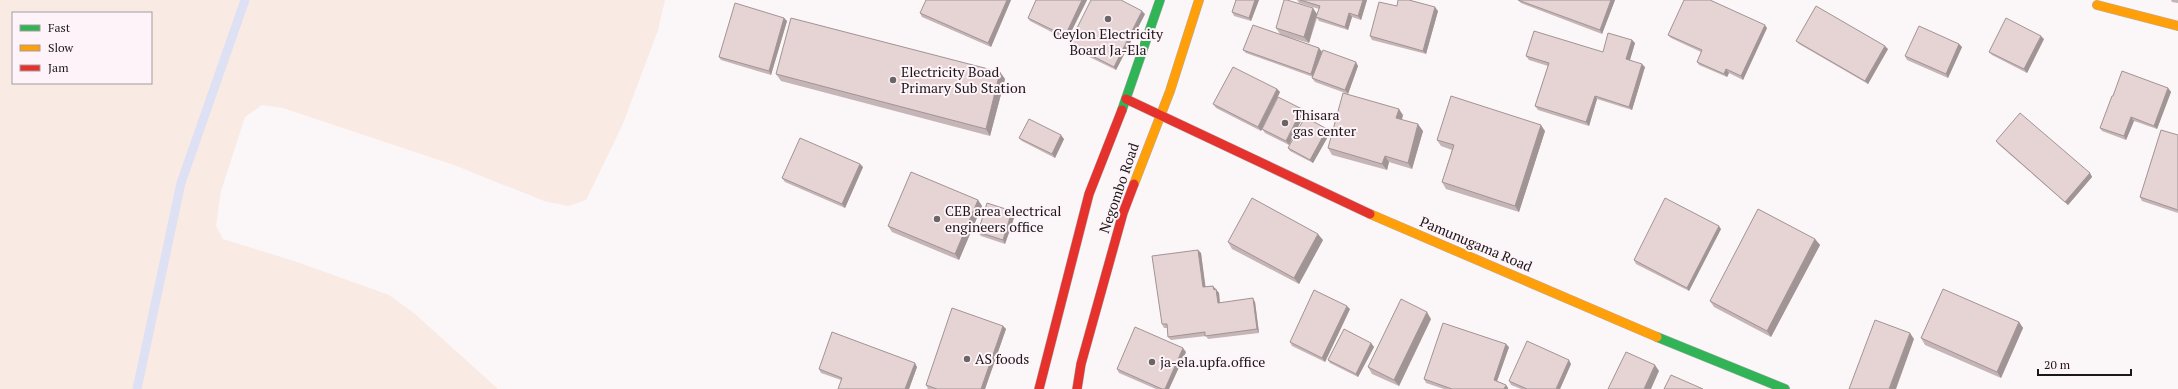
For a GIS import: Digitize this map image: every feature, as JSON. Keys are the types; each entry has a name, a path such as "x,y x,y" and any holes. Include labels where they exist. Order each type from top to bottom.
{"main road":[{"name":"Negombo Road","path":"1039,389 1089,194 1126,99 1160,0"},
{"name":"Negombo Road","path":"1077,389 1081,364 1123,213 1178,68 1199,0"},
{"path":"2097,5 2178,26"},
{"name":"Pamunugama Road","path":"1126,99 1325,195 1672,344 1785,389"}],"shaded area":[{"path":"0,0 665,0 658,30 622,126 586,200 568,206 544,201 454,165 283,108 262,105 245,117 221,191 216,226 223,239 297,262 389,295 415,314 498,389 0,389"}],"building":[{"path":"926,0 1007,0 988,43 920,13"},
{"path":"1036,0 1082,0 1065,36 1028,18"},
{"path":"1091,0 1121,0 1142,11 1114,67 1069,44"},
{"path":"1236,0 1255,0 1249,18 1232,12"},
{"path":"1284,0 1313,8 1304,37 1276,28"},
{"path":"1300,0 1363,0 1358,16 1349,13 1345,27 1316,17 1320,6"},
{"path":"1398,0 1409,0 1435,7 1423,51 1370,36 1379,2 1397,6"},
{"path":"1518,0 1611,0 1600,30"},
{"path":"1684,0 1710,0 1765,25 1741,76 1726,69 1724,74 1697,62 1702,50 1668,35"},
{"path":"735,3 784,18 769,71 719,57"},
{"path":"1816,6 1885,46 1865,81 1796,41"},
{"name":"Electricity Boad Primary Sub Station","path":"791,18 1000,72 986,129 776,74"},
{"path":"2006,18 2041,36 2024,69 1989,52"},
{"path":"1253,25 1319,48 1311,74 1243,50"},
{"path":"1919,26 1959,44 1946,74 1905,56"},
{"path":"1534,31 1603,52 1608,33 1632,40 1626,59 1642,64 1629,107 1595,96 1586,122 1535,106 1549,63 1526,56"},
{"path":"1323,50 1356,62 1345,90 1312,78"},
{"path":"1233,67 1277,89 1258,127 1213,104"},
{"path":"2122,71 2168,88 2154,126 2131,117 2124,136 2100,128"},
{"path":"1343,93 1399,109 1396,118 1418,124 1408,163 1385,156 1382,164 1328,148"},
{"path":"1451,96 1541,125 1515,206 1442,182 1454,145 1437,140"},
{"name":"Thisara gas center","path":"1278,97 1302,109 1286,141 1262,129"},
{"path":"2020,113 2090,173 2065,202 1996,141"},
{"path":"1305,117 1327,129 1310,160 1288,148"},
{"path":"1029,119 1061,135 1052,154 1019,138"},
{"path":"2161,130 2178,135 2178,210 2140,197"},
{"path":"800,138 860,164 842,204 782,178"},
{"name":"CEB area electrical engineers office","path":"911,172 978,200 955,254 888,226"},
{"path":"1252,198 1318,234 1294,278 1228,242"},
{"path":"1665,198 1719,226 1687,288 1634,260"},
{"path":"987,203 1012,211 1003,240 978,232"},
{"path":"1758,209 1815,239 1767,331 1710,301"},
{"path":"1198,250 1203,287 1213,286 1214,290 1216,289 1218,303 1253,298 1257,329 1205,336 1205,332 1168,337 1167,324 1162,324 1152,256"},
{"path":"1943,289 2019,322 1997,372 1921,338"},
{"path":"1314,290 1347,306 1322,358 1290,342"},
{"path":"1401,299 1427,312 1394,380 1368,367"},
{"name":"AS foods","path":"952,308 1003,326 981,389 937,389 926,385"},
{"path":"1875,320 1910,333 1889,389 1849,389"},
{"path":"1443,323 1506,344 1494,380 1506,385 1504,389 1452,389 1424,379"},
{"name":"ja-ela.upfa.office","path":"1135,327 1183,348 1165,389 1117,369"},
{"path":"1344,329 1371,343 1356,374 1328,360"},
{"path":"832,332 915,363 905,389 838,389 842,378 819,369"},
{"path":"1527,341 1569,360 1556,389 1527,389 1509,381"},
{"path":"1626,352 1655,365 1644,389 1608,389"},
{"path":"1671,375 1703,389 1664,389"}],"waterway":[{"path":"137,389 181,183 245,0"}],"traffic: fast":[{"path":"1122,110 1160,0"},
{"path":"1657,337 1785,389"}],"traffic: slow":[{"path":"1134,184 1170,91 1199,0"},
{"path":"2097,5 2178,26"},
{"path":"1370,214 1657,337"}],"traffic: jam":[{"path":"1126,99 1370,214"},
{"path":"1039,389 1089,194 1122,110"},
{"path":"1077,389 1081,364 1123,213 1134,184"}],"place":[{"name":"Ceylon Electricity Board Ja-Ela","path":"1108,19"},
{"name":"Electricity Boad Primary Sub Station","path":"893,80"},
{"name":"Thisara gas center","path":"1285,123"},
{"name":"CEB area electrical engineers office","path":"937,219"},
{"name":"AS foods","path":"967,359"},
{"name":"ja-ela.upfa.office","path":"1152,362"}]}
